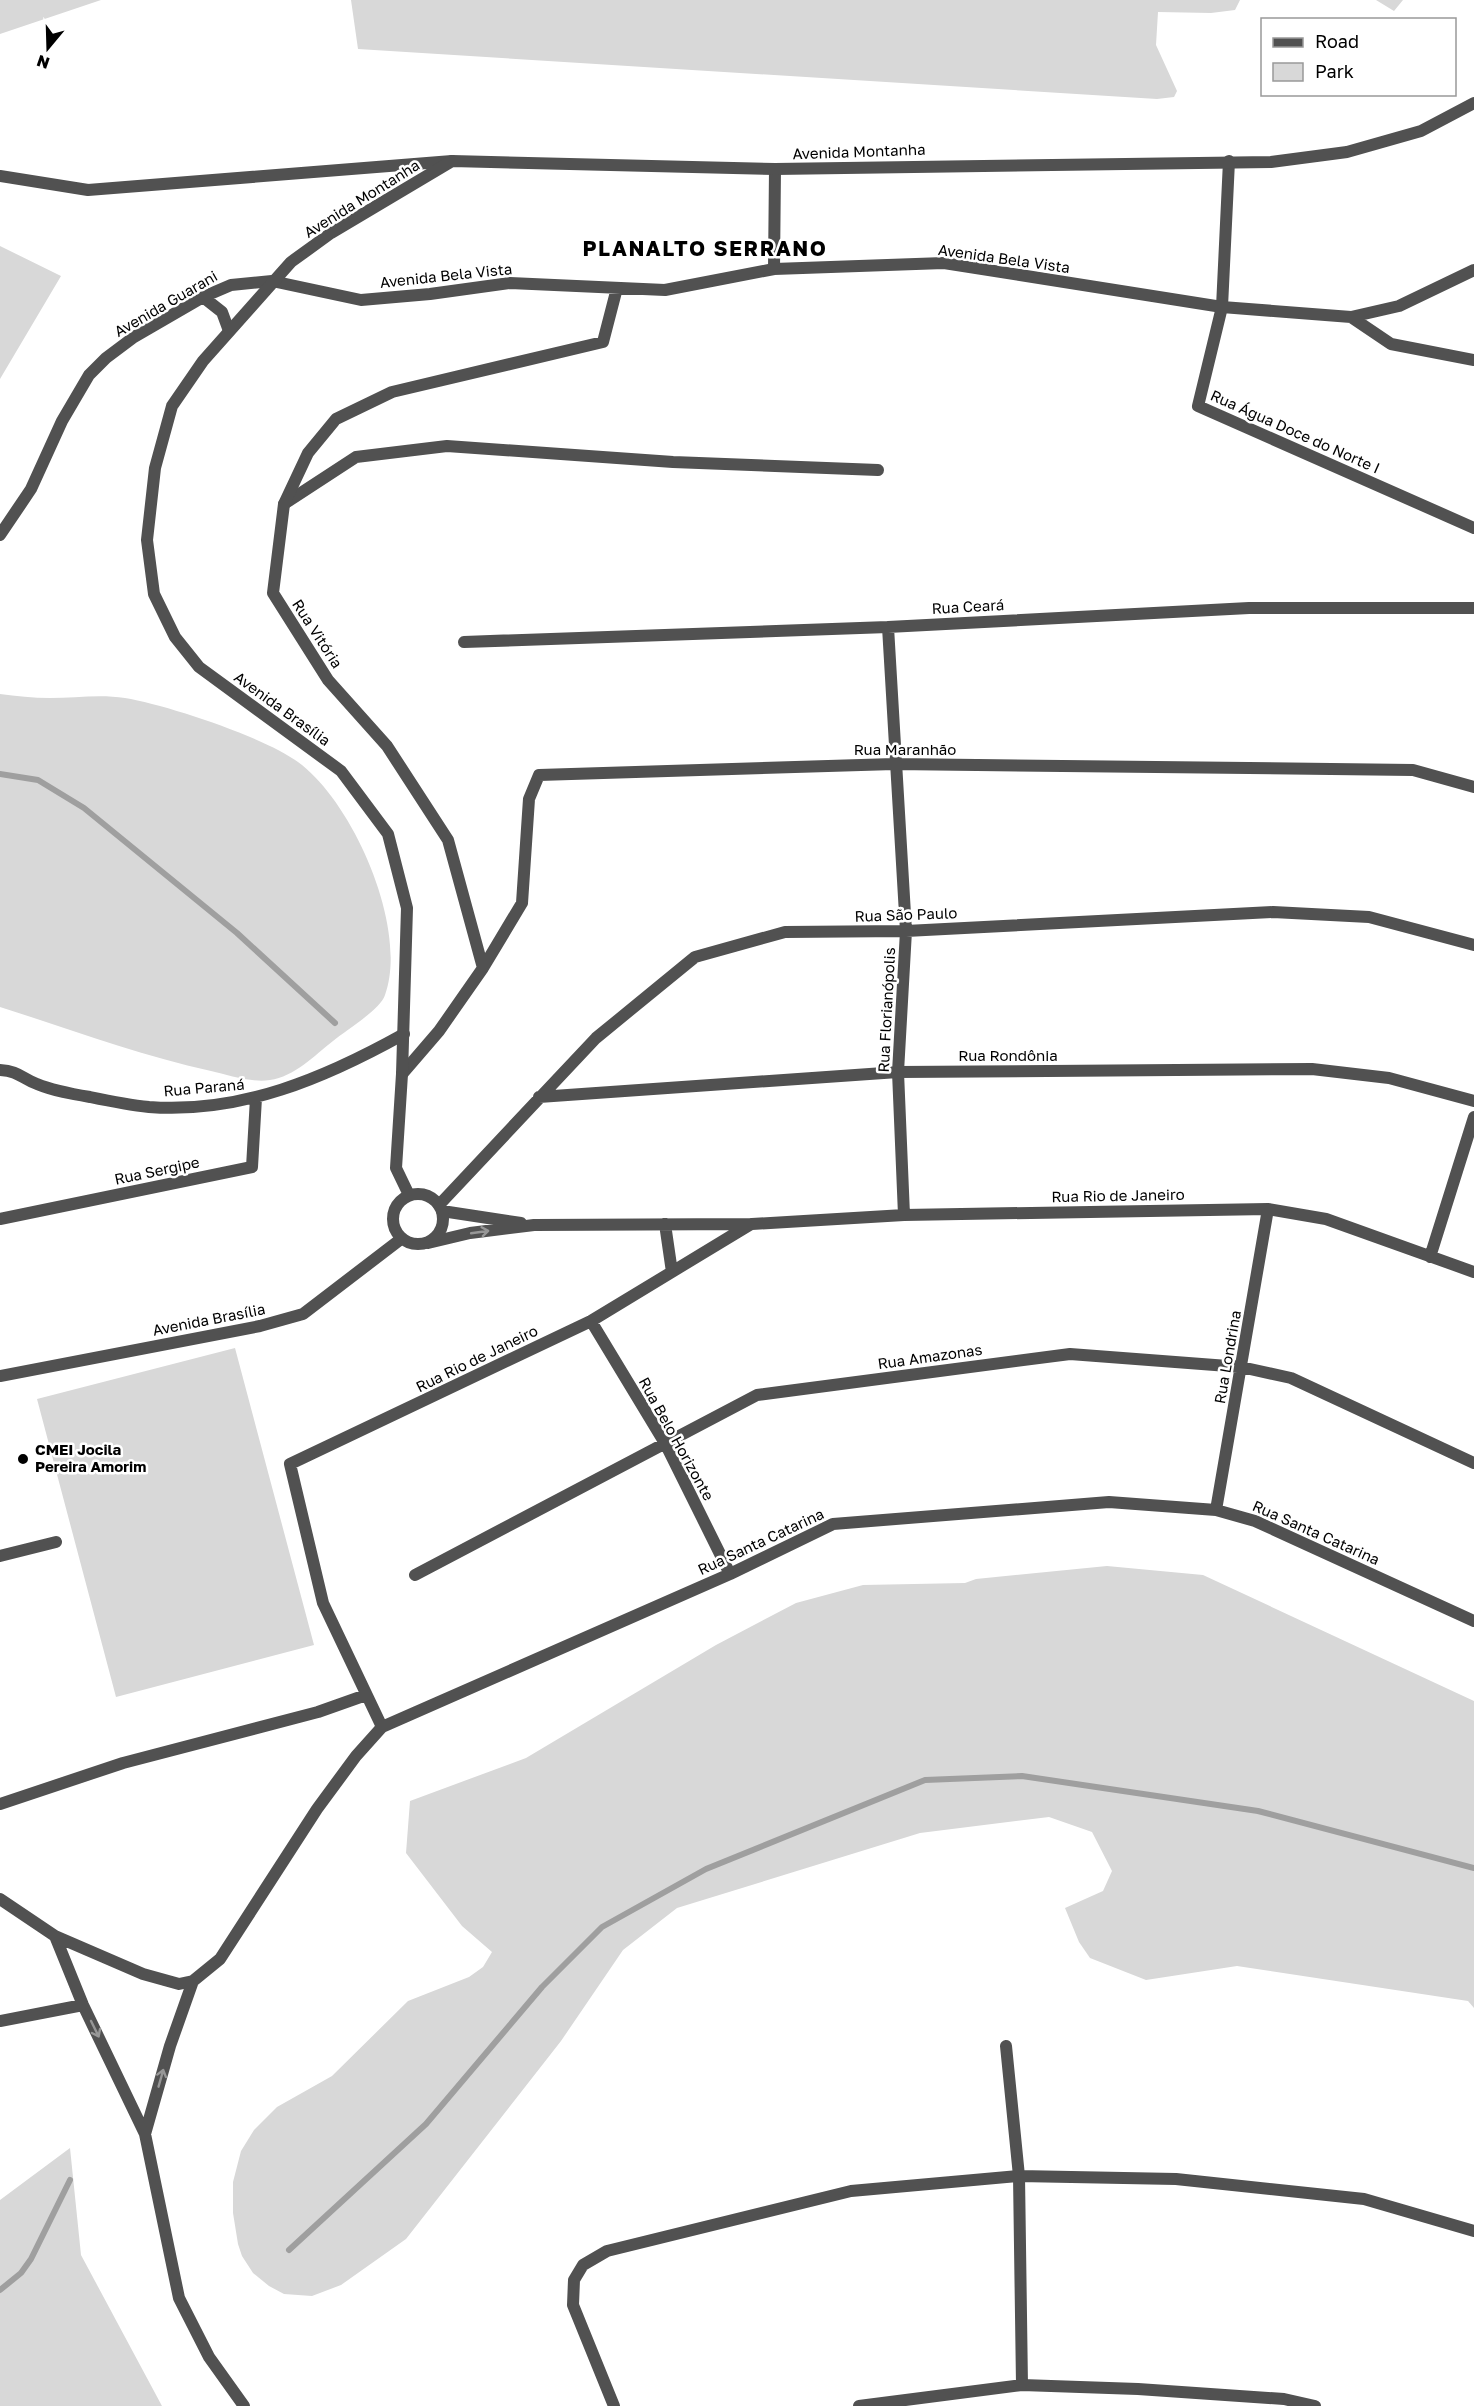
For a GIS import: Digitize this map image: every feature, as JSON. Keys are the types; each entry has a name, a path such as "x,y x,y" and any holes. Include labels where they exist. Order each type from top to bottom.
{"street":[{"name":"Avenida Montanha","path":"272,281 291,262 331,233 452,161 775,169 1272,162 1347,152 1421,131 1474,103"},
{"path":"0,176 88,190 452,161"},
{"name":"Rua Água Doce do Norte I","path":"1229,161 1222,308 1198,406 1474,528"},
{"path":"774,269 775,169"},
{"name":"Avenida Bela Vista","path":"272,281 361,300 430,294 510,283 665,290 774,269 944,264 1222,308 1351,317 1399,306 1474,270"},
{"name":"Avenida Guarani","path":"0,535 31,489 62,421 89,375 106,358 134,337 203,297 231,285 272,281"},
{"name":"Avenida Brasília","path":"272,281 203,361 172,406 154,468 147,540 154,594 175,637 199,667 341,771 388,834 407,908 404,1034 396,1168 409,1195"},
{"name":"Rua Vitória","path":"483,968 448,840 387,746 328,680 273,593 284,504 308,453 336,419 392,393 603,342 616,288"},
{"path":"203,297 222,312 229,331"},
{"path":"1351,317 1391,344 1474,360"},
{"path":"284,504 356,458 447,446 673,462 878,470"},
{"name":"Rua Ceará","path":"464,642 888,627 1249,608 1474,608"},
{"name":"Rua Florianópolis","path":"888,627 894,764 906,931 898,1072 904,1215"},
{"name":"Rua Maranhão","path":"483,968 522,903 529,799 540,774 894,764 1413,770 1474,787"},
{"name":"Rua São Paulo","path":"440,1208 539,1097 596,1038 695,957 785,933 906,931 1274,912 1368,917 1474,945"},
{"path":"402,1074 439,1031 483,968"},
{"name":"Rua Paraná","path":"0,1070 16,1071 34,1083 64,1093 149,1107 205,1106 256,1098 320,1077 404,1034"},
{"name":"Rua Rondônia","path":"539,1097 898,1072 1312,1069 1389,1078 1474,1101"},
{"name":"Rua Sergipe","path":"0,1219 252,1167 256,1098"},
{"path":"1430,1257 1474,1117"},
{"path":"409,1195 426,1195 440,1208 441,1229 428,1243 414,1245 401,1239 396,1232 392,1215 401,1200 409,1195"},
{"name":"Rua Rio de Janeiro","path":"440,1208 534,1225"},
{"name":"Rua Rio de Janeiro","path":"428,1243 470,1233 534,1225 752,1224 904,1215 1268,1209 1326,1219 1474,1272"},
{"name":"Rua Londrina","path":"1216,1510 1268,1209"},
{"path":"665,1224 672,1272"},
{"name":"Rua Rio de Janeiro","path":"366,1695 323,1603 290,1464 591,1321 752,1224"},
{"name":"Avenida Brasília","path":"0,1376 260,1326 303,1314 401,1239"},
{"name":"Rua Belo Horizonte","path":"591,1321 666,1445 730,1574"},
{"name":"Rua Amazonas","path":"415,1575 666,1445 757,1395 1070,1354 1241,1367 1291,1378 1474,1463"},
{"name":"Rua Santa Catarina","path":"382,1727 730,1574 833,1524 1109,1502 1216,1510 1256,1521 1474,1621"},
{"path":"0,1557 56,1542"},
{"path":"0,1804 123,1763 318,1712 366,1695 382,1727 317,1809 220,1959 192,1981 179,1984 158,1979 55,1936 0,1899"},
{"path":"55,1936 83,2005 145,2134 179,2298 209,2357 243,2406"},
{"path":"145,2134 170,2046 192,1981"},
{"path":"0,2020 83,2005"},
{"path":"1006,2046 1019,2176 1022,2385"},
{"path":"614,2406 573,2305 574,2280 583,2265 607,2251 850,2191 1019,2176 1176,2179 1364,2199 1474,2231"},
{"path":"859,2406 1022,2385 1138,2389 1315,2406"}],"green space":[{"path":"0,0 101,0 0,34"},
{"path":"351,0 1240,0 1235,10 1211,13 1158,12 1156,45 1177,91 1174,97 1157,99 358,49"},
{"path":"1376,0 1403,0 1394,11"},
{"path":"0,246 61,276 0,379"},
{"path":"0,694 44,698 106,696 143,702 214,723 263,742 298,762 319,781 338,806 371,868 383,902 389,936 390,967 382,1001 362,1020 304,1065 287,1075 263,1081 184,1065 0,1007"},
{"path":"235,1348 314,1645 116,1697 37,1399"},
{"path":"1107,1566 1203,1575 1474,1701 1474,2008 1468,2001 1237,1966 1146,1980 1090,1958 1079,1942 1065,1908 1103,1891 1112,1871 1092,1832 1049,1817 920,1833 677,1908 623,1950 561,2041 406,2239 341,2285 312,2296 284,2294 253,2273 242,2256 238,2244 233,2213 233,2182 241,2151 254,2130 277,2107 332,2076 408,2001 469,1977 483,1967 492,1952 462,1926 406,1853 410,1801 526,1758 716,1645 796,1603 863,1585 965,1583 976,1579"},
{"path":"70,2148 81,2255 162,2406 0,2406 0,2200"}],"waterway":[{"path":"0,774 38,780 84,808 237,933 335,1023"},
{"path":"289,2250 426,2124 542,1987 602,1927 706,1869 925,1780 1022,1776 1258,1811 1474,1868"},
{"path":"0,2290 21,2273 31,2259 70,2180"}],"place":[{"name":"CMEI Jocila Pereira Amorim","path":"23,1459"}],"district":[{"name":"PLANALTO SERRANO","path":"705,249"}]}
